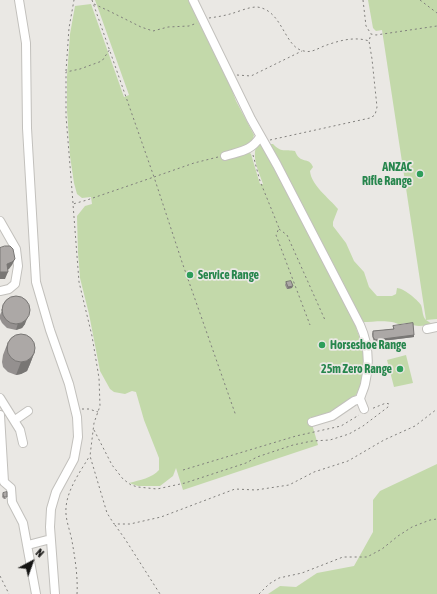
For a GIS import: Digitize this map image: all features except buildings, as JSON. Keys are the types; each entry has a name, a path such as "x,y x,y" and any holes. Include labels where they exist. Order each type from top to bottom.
{"lane":[{"path":"19,0 26,43 27,128 36,282 75,409 78,437 77,451 56,492 51,509 50,527 55,594"},
{"path":"193,0 262,139 365,337 368,347 367,373 365,386 360,399 364,409"},
{"path":"225,156 251,148 262,139"},
{"path":"0,221 14,244 18,263 15,284 9,289 0,291"},
{"path":"427,329 437,327"},
{"path":"0,398 15,420 21,433 23,443"},
{"path":"312,422 332,416 354,401 360,399"},
{"path":"15,420 28,411"},
{"path":"0,415 4,482 11,489 12,502 22,521 28,545 27,553 36,594"},
{"path":"28,545 46,540"}],"path":[{"path":"74,0 69,28 66,72 66,116 79,282 92,336 99,375 100,406 93,428 90,456 68,497 66,508 73,548 77,594"},
{"path":"92,0 236,416"},
{"path":"262,139 370,118 375,115 377,107 369,41 370,34 366,26 363,0"},
{"path":"420,0 437,13"},
{"path":"94,4 140,27 153,31 168,27 189,26 203,20 256,7 264,9 275,16 296,48 309,52 339,41 354,39 369,41"},
{"path":"370,34 376,35 437,26"},
{"path":"66,72 80,69 102,61 110,49"},
{"path":"231,78 235,75 241,74 251,76 302,51"},
{"path":"251,148 260,180 279,228 287,235 325,320"},
{"path":"73,204 192,163 225,156"},
{"path":"279,228 276,234 310,325"},
{"path":"93,428 112,465 123,479 131,485 157,489 185,483 246,463 257,457 293,445 312,441 330,440 349,434 373,419 389,405 386,403 371,410 364,409 359,415 341,426 296,436 183,470"},
{"path":"75,409 88,409 98,412"},
{"path":"114,524 130,524 161,517 235,489 256,490 289,485 314,472 348,462 384,440 415,426 437,409"},
{"path":"90,456 107,513 126,539 160,594"},
{"path":"259,594 269,584 279,578 302,573 343,557 367,557 382,549 412,527 437,519"},
{"path":"0,576 9,594"}],"green space":[{"path":"95,0 190,0 231,87 236,101 254,135 249,152 251,154 260,184 263,184 256,166 255,152 256,147 260,144 264,146 354,319 365,365 362,383 352,399 332,414 313,419 310,417 318,445 183,490 176,468 173,476 160,486 138,486 129,483 146,478 156,473 159,470 159,458 144,420 136,392 132,391 125,394 114,392 110,389 100,371 89,314 80,278 77,216 85,206 92,204 91,197 82,198 77,194 70,156 67,110 67,76 70,34 75,6 91,4 124,97 129,95"},
{"name":"ANZAC Rifle Range","path":"368,0 437,0 437,319 426,320 382,30 376,31 373,28"},
{"path":"269,144 273,144 281,150 295,151 299,158 311,164 313,167 310,171 311,176 317,186 338,209 333,226 346,243 354,261 364,272 369,287 377,296 392,296 396,294 397,288 400,288 421,305 423,315 426,320 432,324 416,326 407,323 400,325 387,321 363,322"},
{"name":"25m Zero Range","path":"406,355 413,383 394,387 387,360"},
{"path":"437,464 437,594 268,594 280,586 296,587 317,573 354,566 373,532 373,500 380,491"}],"place":[{"name":"ANZAC Rifle Range","path":"420,174"},
{"name":"Service Range","path":"190,275"},
{"name":"Horseshoe Range","path":"322,345"},
{"name":"25m Zero Range","path":"400,369"}]}
